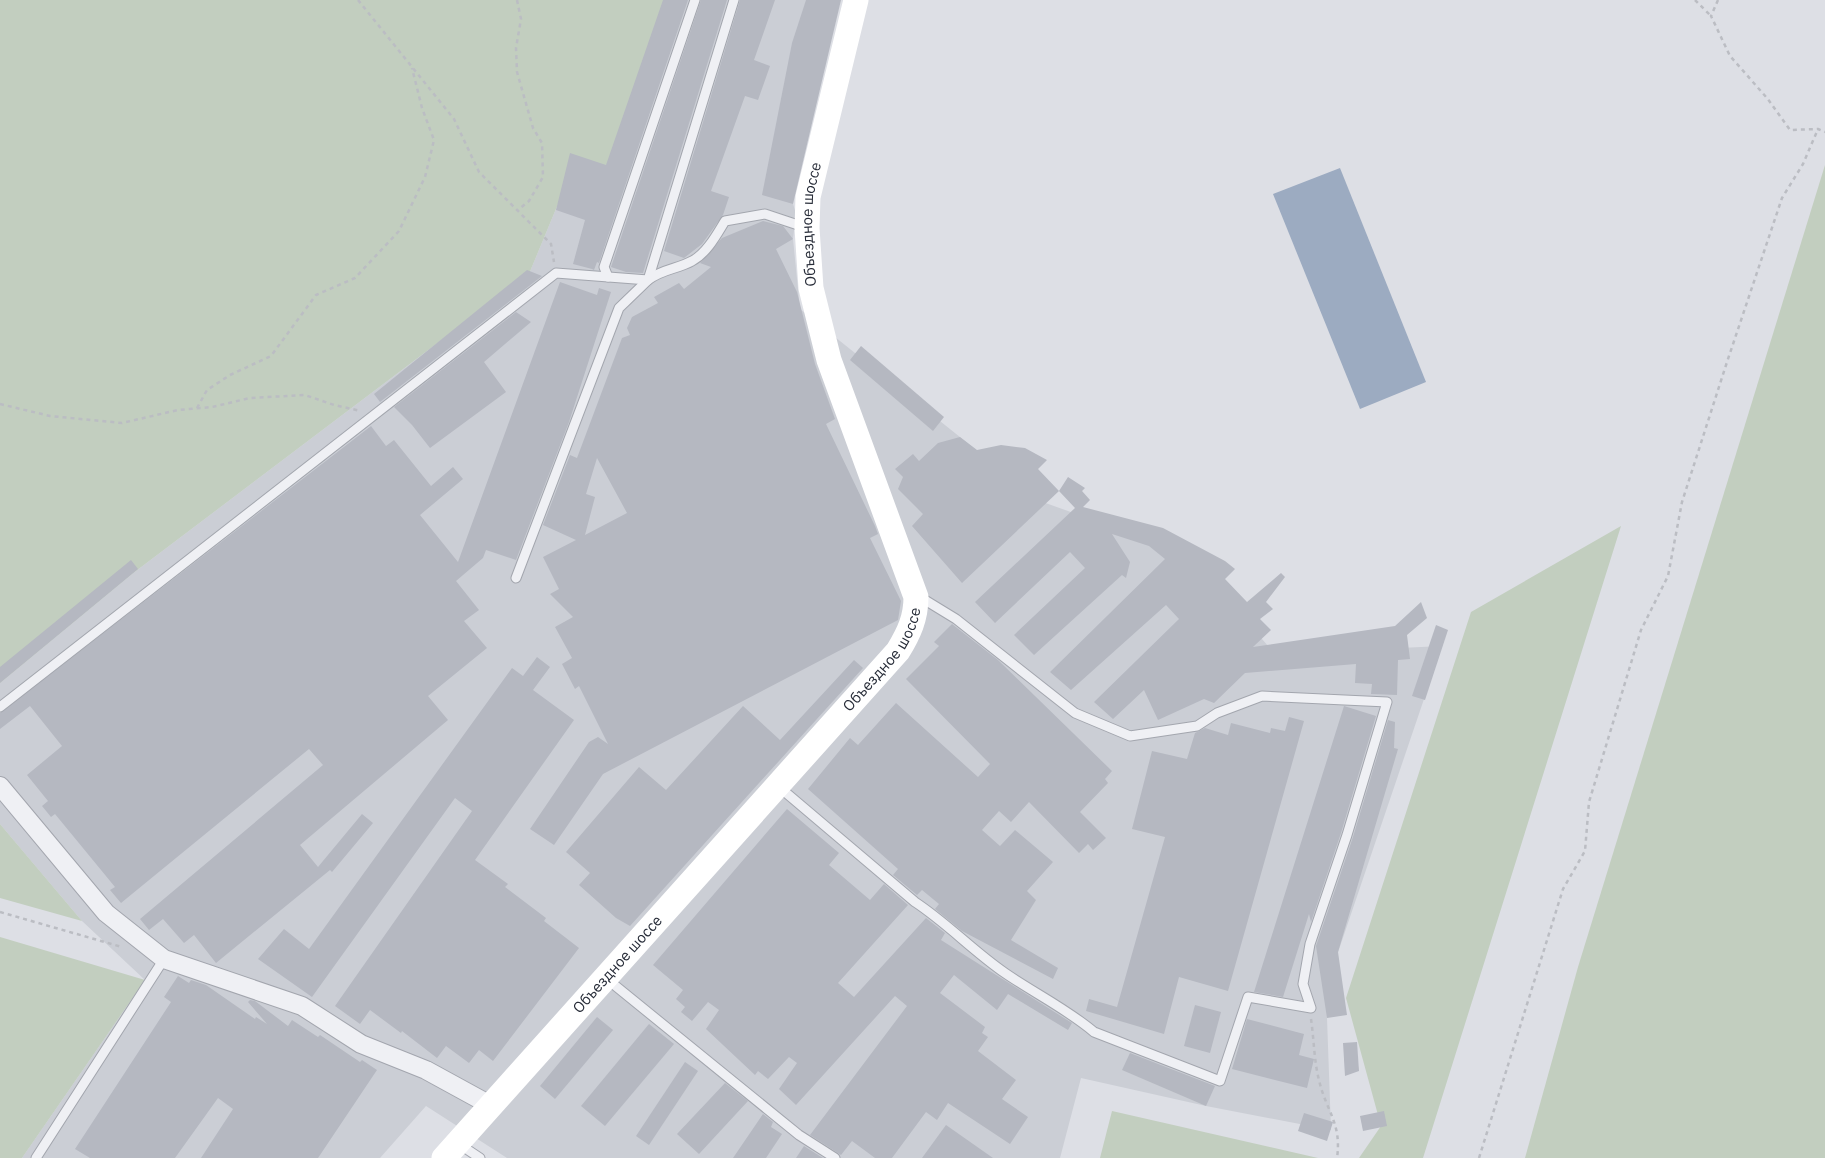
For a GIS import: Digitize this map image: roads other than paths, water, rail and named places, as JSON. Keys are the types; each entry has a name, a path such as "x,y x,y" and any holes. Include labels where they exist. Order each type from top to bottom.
{"street":[{"name":"Объездное шоссе","path":"450,1150 898,651 911,628 916,613 915,594 829,360 811,288 807,228 808,197 856,0"},
{"path":"0,786 106,914 164,959 302,1006 361,1044 426,1070 490,1105"}],"lane":[{"path":"608,277 604,267 695,0"},
{"path":"648,280 734,0"},
{"path":"516,578 619,308 656,273 693,261 714,239 725,221 765,214 807,228"},
{"path":"0,706 556,273 648,280"},
{"path":"777,786 915,902 934,914 1004,972 1082,1021 1094,1032 1220,1081 1248,997 1310,1008 1303,984 1310,944 1348,836 1387,702 1262,696 1217,713 1196,726 1130,736 1075,713 956,620 915,594"},
{"path":"36,1158 164,959"},
{"path":"605,977 799,1135 835,1158"},
{"path":"450,1150 480,1158"}],"water":[{"path":"1340,168 1426,382 1360,409 1273,194"}]}
